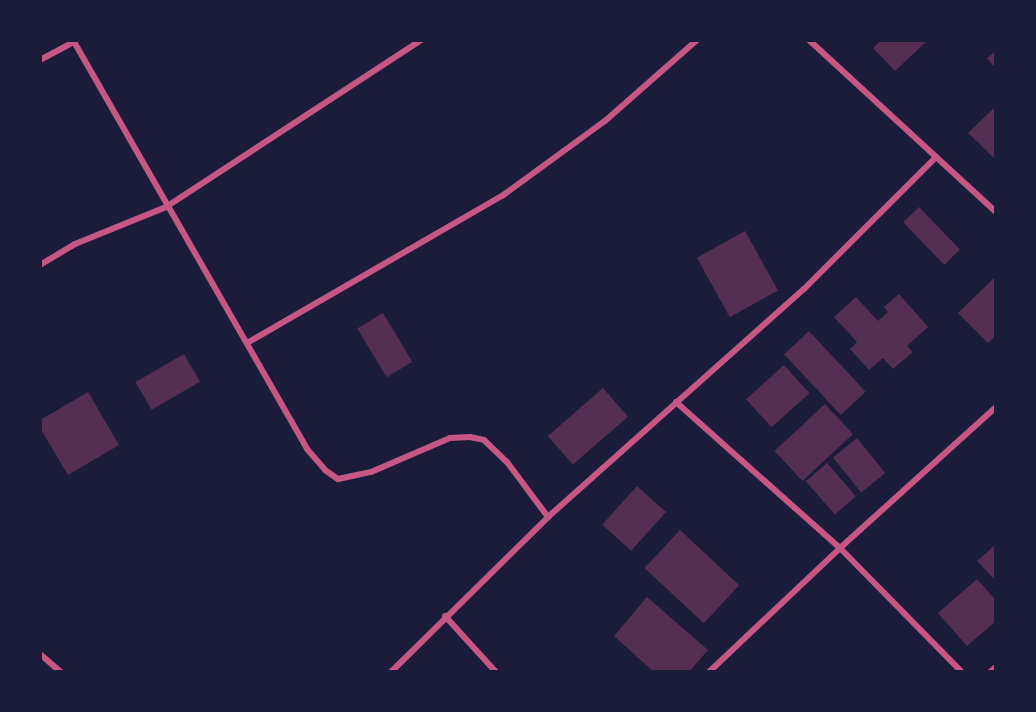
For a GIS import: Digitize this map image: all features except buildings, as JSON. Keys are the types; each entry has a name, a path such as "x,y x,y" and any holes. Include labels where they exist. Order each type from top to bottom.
{"street":[{"path":"40,265 75,243 166,207 421,40"},
{"path":"247,343 502,196 605,121 697,40"},
{"path":"808,40 996,212"},
{"path":"40,60 74,41 166,207 307,449 325,470 338,479 371,472 450,438 470,437 484,440 507,462 548,517"},
{"path":"391,672 445,616 548,517 804,289 936,158"},
{"path":"676,402 840,548 963,672"},
{"path":"709,672 840,548 996,407"},
{"path":"445,616 496,672"},
{"path":"40,654 61,672"},
{"path":"990,672 996,667"}]}
